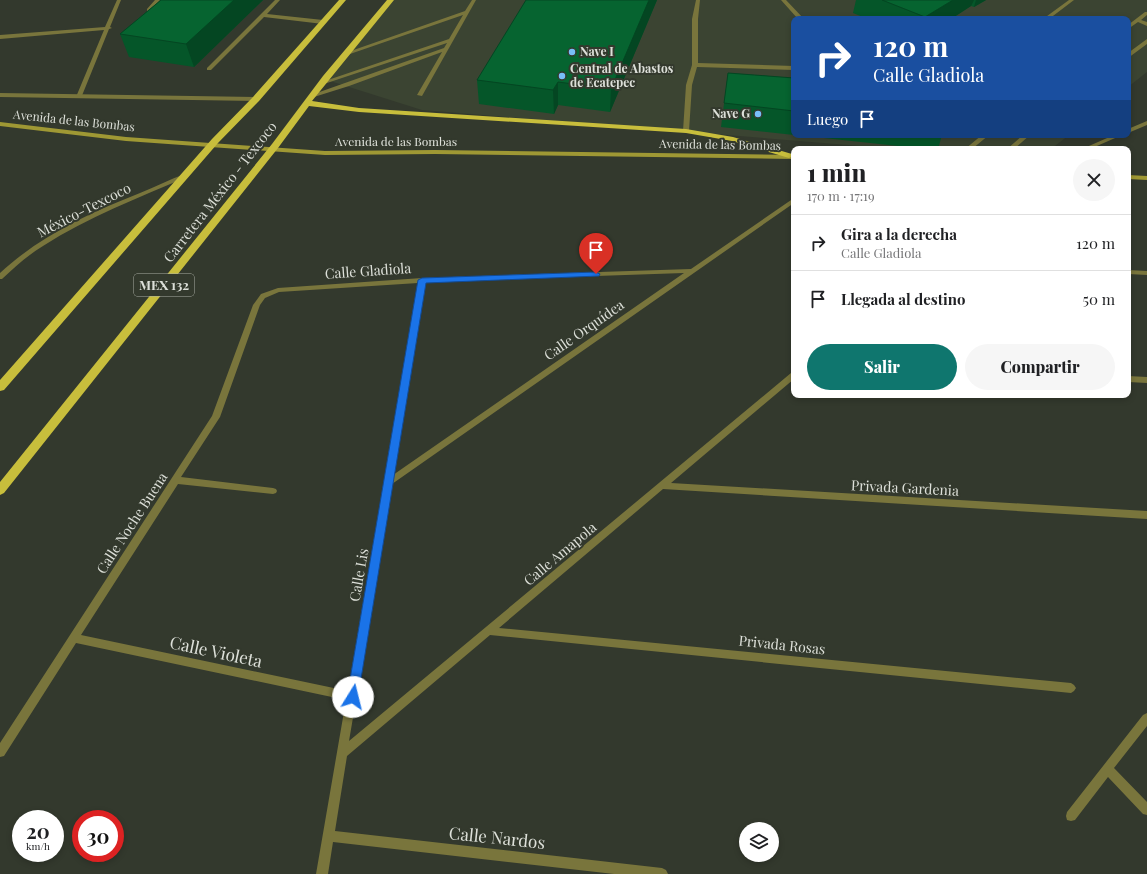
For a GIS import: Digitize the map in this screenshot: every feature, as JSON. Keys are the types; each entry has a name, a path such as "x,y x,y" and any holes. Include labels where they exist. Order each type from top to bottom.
{"highway":[{"path":"0,387 215,141 256,99 343,0"},
{"name":"MEX 132","path":"324,81 391,0"},
{"name":"Carretera México - Texcoco","path":"0,490 275,146 324,81"},
{"path":"308,103 359,110 686,131 733,139 791,157"}],"main road":[{"name":"Avenida de las Bombas","path":"0,124 126,139 326,153 450,152 791,157"},
{"path":"1131,177 1147,178"}],"street":[{"path":"79,97 120,0"},
{"path":"149,10 158,0"},
{"path":"209,69 278,0"},
{"path":"420,95 474,0"},
{"path":"686,131 689,85 695,65 695,19 698,0"},
{"path":"783,0 798,16"},
{"path":"1050,16 1072,0"},
{"path":"348,53 467,12"},
{"path":"1131,25 1147,13"},
{"path":"263,15 323,22"},
{"path":"1137,20 1147,24"},
{"path":"0,37 108,28"},
{"path":"324,81 451,40"},
{"path":"1131,54 1147,41"},
{"path":"314,95 347,85 446,49"},
{"path":"695,65 791,68"},
{"path":"0,96 256,99"},
{"path":"1131,130 1147,123"},
{"path":"972,146 982,138"},
{"path":"1014,146 1024,138"},
{"path":"1092,146 1111,138"},
{"name":"México-Texcoco","path":"0,277 9,268 52,236 185,176"},
{"name":"Calle Orquídea","path":"388,482 791,202"},
{"name":"Calle Gladiola","path":"263,296 278,290 422,280 691,271"},
{"path":"1131,272 1147,273"},
{"name":"Calle Lis","path":"322,874 422,280"},
{"name":"Calle Noche Buena","path":"0,752 216,417 257,305 263,296"},
{"name":"Calle Amapola","path":"343,753 791,378"},
{"path":"1131,379 1147,380"},
{"path":"175,480 273,491"},
{"name":"Privada Gardenia","path":"662,486 1147,515"},
{"name":"Privada Rosas","path":"489,631 1071,688"},
{"name":"Calle Violeta","path":"73,638 353,697"},
{"path":"1071,816 1147,718"},
{"path":"1108,769 1147,810"},
{"name":"Calle Nardos","path":"329,836 662,874"}],"shaded area":[{"name":"Central de Abastos de Ecatepec","path":"391,0 1147,0 1147,72 1131,85 1131,16 791,16 791,138 1065,138 1055,146 860,146 422,110 327,80"}],"building":[{"path":"161,0 234,0 186,44 120,34"},
{"name":"Nave I","path":"526,0 649,0 611,89 558,82 553,90 477,80"},
{"path":"882,0 953,0 927,16 922,16"},
{"path":"728,73 791,78 791,111 724,103"}],"place":[{"name":"Nave I","path":"572,52"},
{"name":"Central de Abastos de Ecatepec","path":"562,76"},
{"name":"Nave G","path":"758,114"}],"route":[{"path":"353,697 422,280 596,274"}]}
